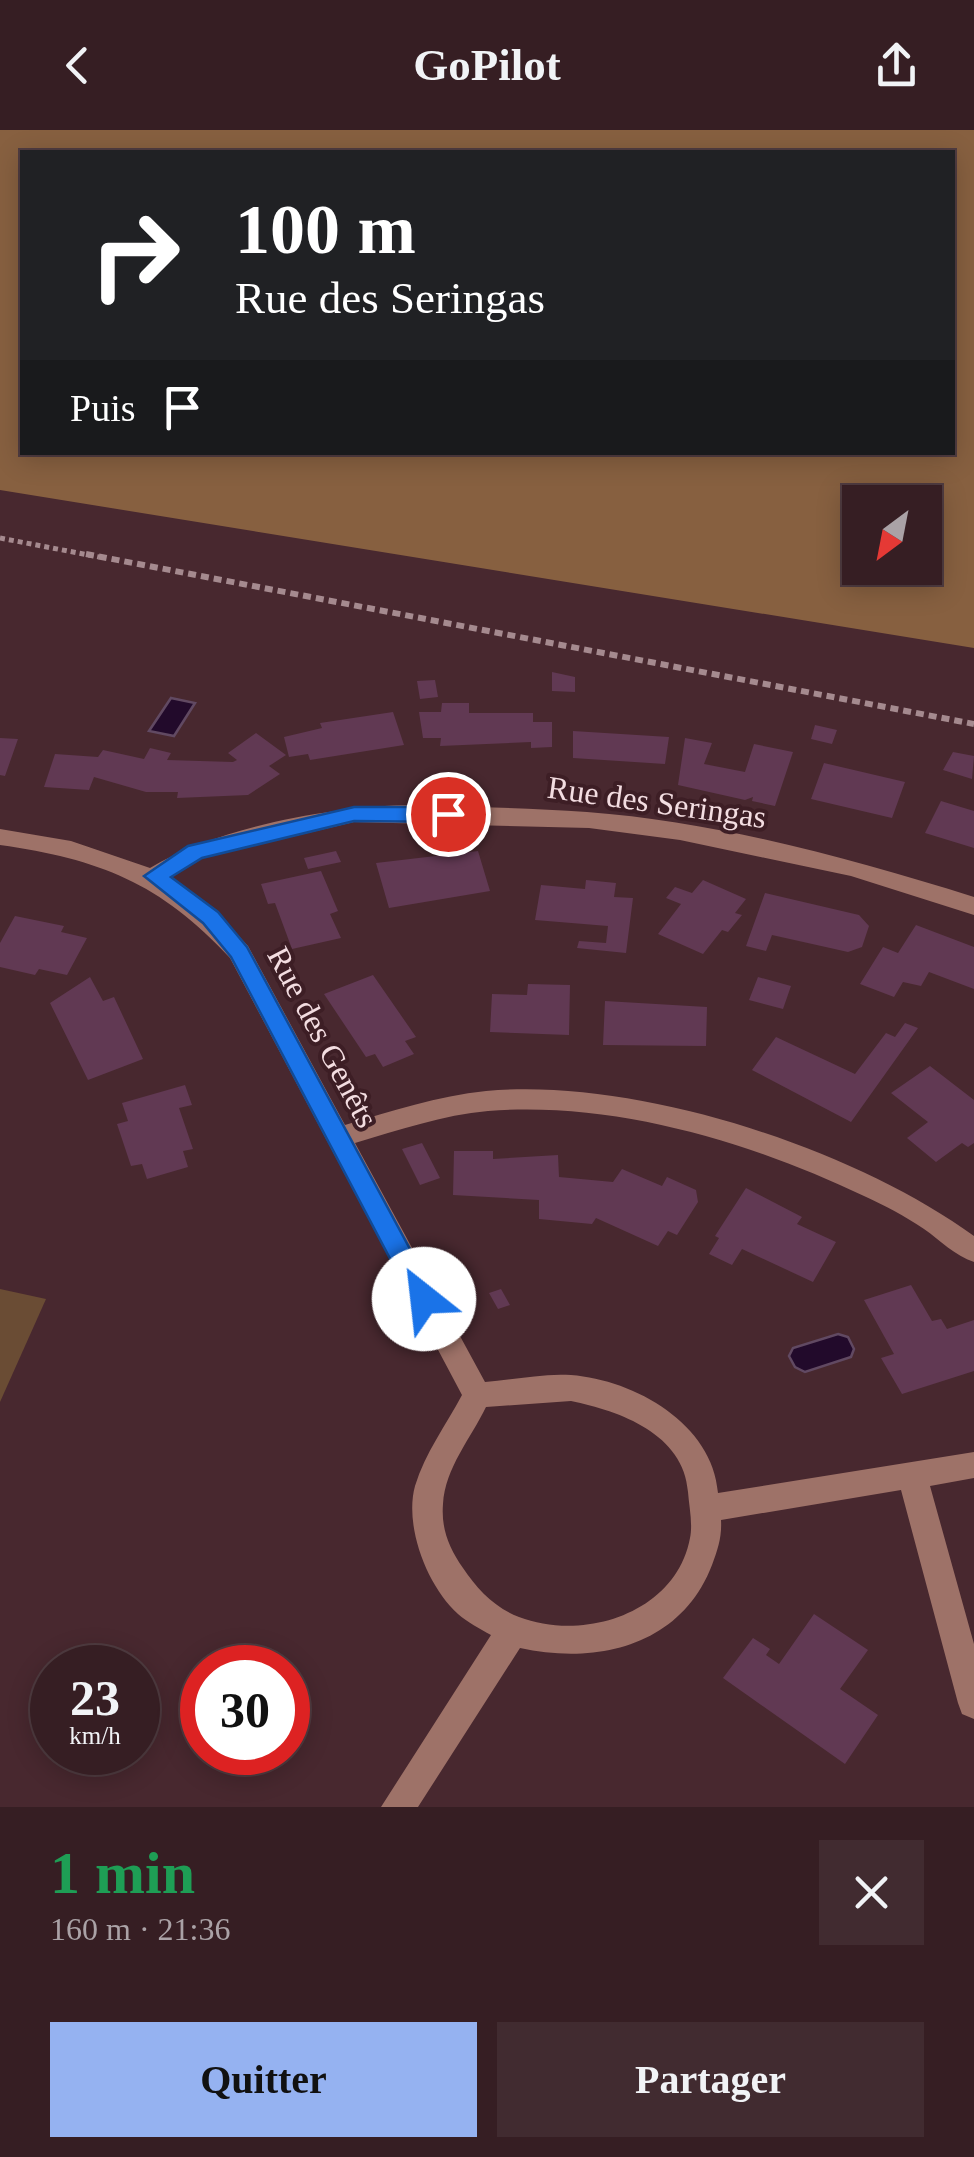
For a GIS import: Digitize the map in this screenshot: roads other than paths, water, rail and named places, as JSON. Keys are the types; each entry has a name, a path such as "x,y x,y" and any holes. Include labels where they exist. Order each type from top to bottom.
{"street":[{"name":"Rue des Seringas","path":"155,876 196,852 354,814 510,816 588,820 680,832 853,868 974,906"},
{"name":"Rue des Genêts","path":"0,837 56,844 155,876 210,918 239,952 477,1395"},
{"path":"336,1138 423,1112 492,1101 600,1102 706,1127 852,1177 974,1251"},
{"path":"571,1388 611,1395 648,1412 678,1438 700,1470 710,1508 706,1550 700,1563 686,1589 653,1621 609,1639 559,1643 512,1632 474,1608 445,1576 430,1538 428,1498 439,1461 462,1429 477,1395 571,1388"},
{"path":"710,1508 974,1465"},
{"path":"912,1475 974,1703"},
{"path":"398,1807 512,1632"}]}
